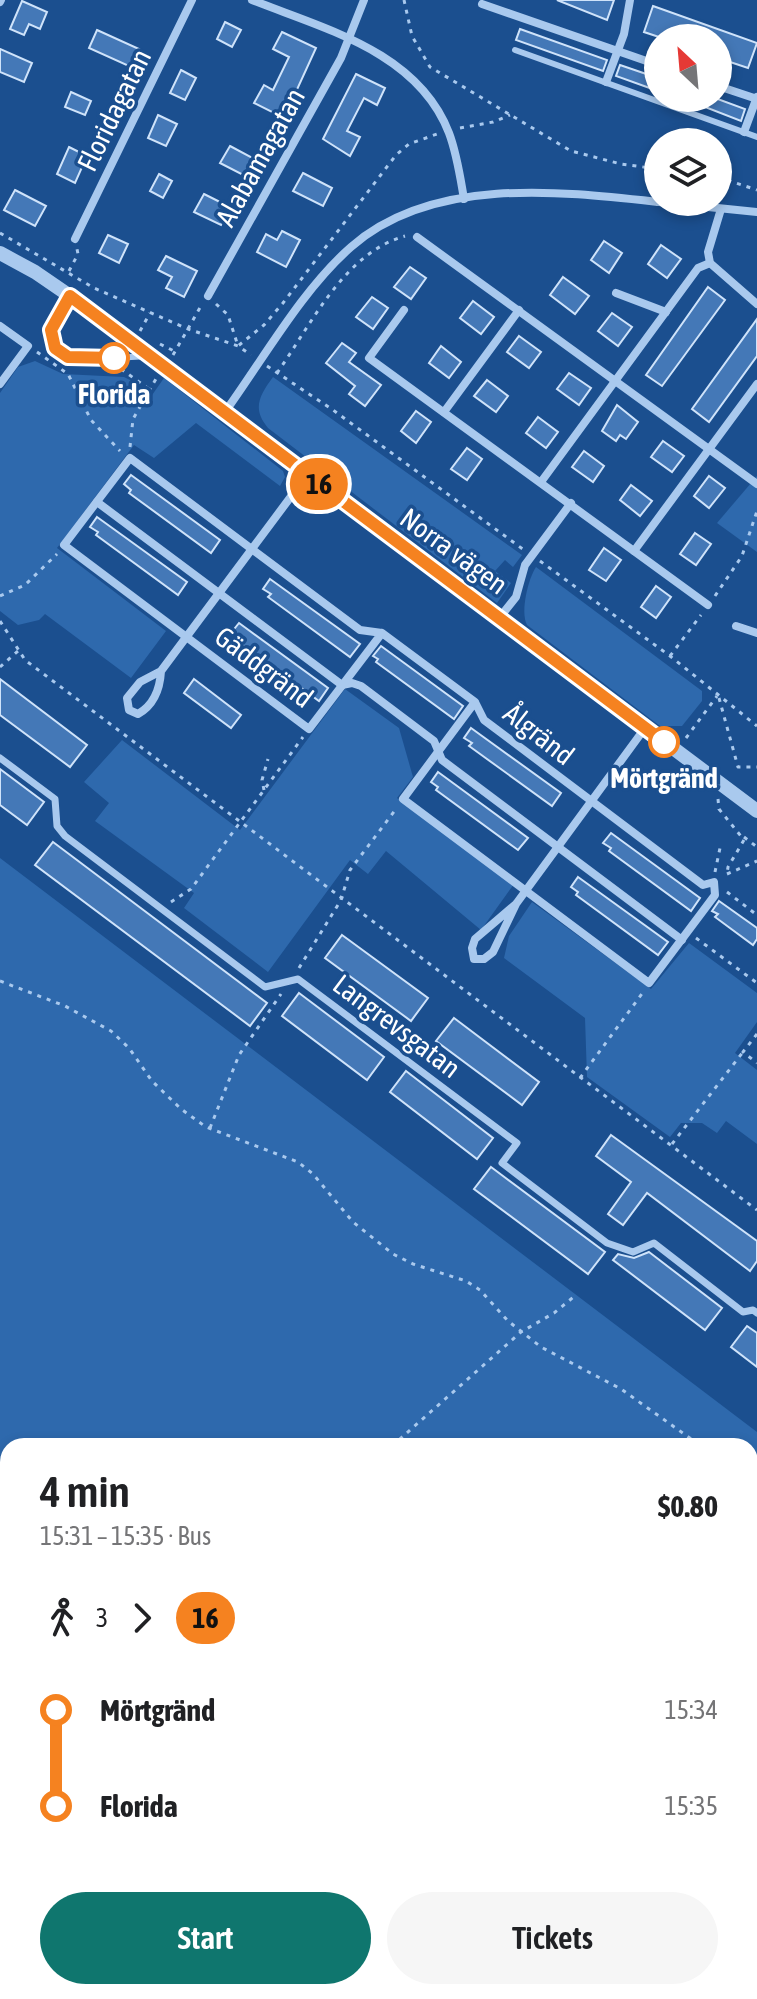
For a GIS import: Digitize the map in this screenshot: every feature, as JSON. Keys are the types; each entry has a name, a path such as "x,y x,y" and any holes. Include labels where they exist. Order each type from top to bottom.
{"street":[{"name":"Floridagatan","path":"75,239 192,0"},
{"path":"252,0 349,39 400,67 431,100 448,130 464,199"},
{"name":"Alabamagatan","path":"208,296 341,58 364,0"},
{"path":"606,82 624,34 630,0"},
{"path":"477,16 482,2 644,60"},
{"path":"732,90 757,98 744,132"},
{"path":"225,412 319,280 353,245 396,218 422,208 464,199 563,194 644,201"},
{"path":"732,210 757,212"},
{"path":"719,216 708,252 710,263 757,304"},
{"path":"417,237 757,484"},
{"name":"Norra vägen","path":"0,253 70,296 757,811"},
{"path":"541,482 698,268 710,263"},
{"path":"616,293 666,312"},
{"path":"404,310 369,358 708,605"},
{"path":"444,412 519,310"},
{"path":"0,326 28,346 0,384"},
{"path":"634,551 757,384"},
{"path":"64,545 130,458 360,630 382,633 475,702"},
{"name":"Gäddgränd","path":"161,671 140,682 127,698 129,710 138,714 144,711 156,695 161,671 307,475"},
{"name":"Gäddgränd","path":"97,502 342,685 352,683 361,686 434,741 439,752"},
{"path":"500,617 516,597 522,573 532,555 571,503"},
{"name":"Gäddgränd","path":"64,545 309,729 382,633"},
{"path":"736,626 757,633"},
{"name":"Ålgränd","path":"403,799 475,702 484,720 591,803 703,885 714,882"},
{"path":"516,904 475,939 472,948 474,959 484,959 493,952 516,904 645,728"},
{"path":"439,752 442,760 558,847 685,936"},
{"name":"Langrevsgatan","path":"0,758 55,799 57,826 65,836 265,987 298,979 517,1143 502,1163 607,1243 633,1252 654,1243 743,1312 753,1310 757,1313"},
{"path":"403,799 649,983 715,895 714,882"}],"lane":[{"path":"515,50 757,137"},
{"path":"70,296 51,330 51,341 60,354 96,359 148,355"}],"path":[{"path":"404,0 412,36 430,67 571,151 644,167"},
{"path":"238,346 264,325 283,303 396,155 409,144 448,130 493,122 510,115"},
{"path":"732,182 757,190"},
{"path":"0,233 94,288 238,346 670,656 757,726"},
{"path":"277,373 346,275 387,243 405,236 417,237"},
{"path":"69,271 78,254 75,239"},
{"path":"208,296 228,315 238,346"},
{"path":"151,313 138,333 174,351"},
{"path":"28,346 62,368 98,430 130,458"},
{"path":"117,367 126,370 149,389"},
{"path":"62,368 76,368"},
{"path":"670,656 742,556 757,511"},
{"path":"0,596 36,576 64,545"},
{"path":"0,621 25,660 757,1210"},
{"path":"0,667 19,650"},
{"path":"686,738 718,697"},
{"path":"718,697 738,767 731,778"},
{"path":"160,907 178,900 191,889 309,729"},
{"path":"264,790 262,780 268,759"},
{"path":"738,767 757,767"},
{"path":"719,795 719,809 757,847"},
{"path":"209,1129 239,1055 341,900 350,870 403,799"},
{"path":"742,835 742,848 728,867 727,874 757,861"},
{"path":"720,848 714,882 757,915"},
{"path":"685,936 757,983"},
{"path":"0,981 65,1006 111,1031 129,1048 162,1090 181,1109 209,1129 298,1162 313,1174 353,1222 371,1238 413,1264 466,1281 480,1290 521,1332 541,1347 621,1389 690,1438"},
{"path":"580,1078 649,983"},
{"path":"671,1146 757,1034"},
{"path":"743,1052 757,1063"},
{"path":"401,1438 521,1332 554,1313 576,1295"}],"shaded area":[{"path":"35,361 63,374 124,377 150,398 164,378 283,471 285,477 280,486 196,423 154,458 134,445 57,548 166,631 131,678 45,614 39,620 18,625 0,611 0,393 18,367"},
{"path":"273,377 522,555 513,567 505,560 495,571 511,583 497,603 268,428 260,415 259,402"},
{"path":"757,476 757,552 717,523"},
{"path":"536,567 702,691 702,701 682,726 660,726 527,625 524,612 526,596"},
{"path":"345,689 399,728 413,777 397,798 514,884 481,930 386,851 368,874 350,860 268,972 184,908 194,893 95,821 109,803 84,782 122,740 240,830"},
{"path":"0,858 757,1432 757,1438 0,1438"},
{"path":"532,902 651,989 689,943 757,993 757,1022 735,1053 757,1070 757,1144 726,1121 717,1133 702,1123 681,1123 670,1137 587,1077 585,1018 504,958 509,936"}],"building":[{"path":"557,0 614,0 607,20"},
{"path":"22,1 47,12 40,29 29,24 24,35 10,29"},
{"path":"653,6 704,24 647,24"},
{"path":"225,22 241,30 232,47 217,39"},
{"path":"520,29 607,60 603,71 516,40"},
{"path":"97,30 139,49 131,67 89,48"},
{"path":"282,32 316,48 284,118 254,103 264,85 273,90 289,57 273,49"},
{"path":"732,34 757,43 748,68 732,63"},
{"path":"0,49 32,63 24,82 0,72"},
{"path":"620,65 644,73 644,86 616,76"},
{"path":"181,70 196,78 185,100 170,93"},
{"path":"356,74 385,88 377,105 364,98 347,131 360,137 350,156 323,139"},
{"path":"71,92 91,101 85,115 65,107"},
{"path":"732,104 745,109 741,121 718,112 732,112"},
{"path":"158,115 177,124 166,146 148,138"},
{"path":"230,146 258,161 249,178 220,163"},
{"path":"69,147 87,156 75,183 57,174"},
{"path":"303,173 332,188 323,206 293,191"},
{"path":"159,174 172,181 163,198 150,191"},
{"path":"15,190 46,206 35,226 4,210"},
{"path":"204,194 230,207 221,225 194,212"},
{"path":"282,231 300,240 286,267 257,252 266,234 277,240"},
{"path":"108,235 128,244 119,263 99,253"},
{"path":"604,241 622,253 609,273 591,260"},
{"path":"661,245 681,259 667,278 648,264"},
{"path":"166,256 197,271 184,297 166,288 172,277 158,270"},
{"path":"410,267 426,278 411,299 394,287"},
{"path":"563,277 589,296 575,314 550,295"},
{"path":"708,287 725,300 662,386 646,375"},
{"path":"372,297 388,308 373,329 356,317"},
{"path":"473,301 494,317 481,334 460,318"},
{"path":"612,313 632,327 618,346 598,331"},
{"path":"757,319 757,356 709,422 692,409"},
{"path":"519,336 541,352 529,368 507,352"},
{"path":"342,343 356,353 349,362 381,385 365,406 349,394 355,386 326,363"},
{"path":"441,346 461,362 449,378 429,363"},
{"path":"569,373 591,388 579,405 557,389"},
{"path":"487,380 508,396 496,412 474,396"},
{"path":"617,405 638,422 626,439 620,435 616,441 602,431"},
{"path":"416,411 431,422 416,443 401,431"},
{"path":"538,417 558,432 546,448 526,433"},
{"path":"663,441 684,456 672,472 651,457"},
{"path":"467,448 482,459 467,480 451,469"},
{"path":"584,451 604,466 593,482 572,467"},
{"path":"131,475 220,540 211,553 129,493 131,490 124,484"},
{"path":"709,476 725,488 709,508 694,496"},
{"path":"631,485 652,501 640,516 620,500"},
{"path":"97,517 187,582 178,595 96,535 98,532 90,527"},
{"path":"695,533 711,544 696,565 680,554"},
{"path":"604,548 621,560 606,581 589,570"},
{"path":"270,579 360,644 350,657 268,597 271,594 263,589"},
{"path":"656,586 671,597 656,618 641,607"},
{"path":"239,623 328,688 319,701 237,641 239,638 231,633"},
{"path":"381,646 463,706 454,719 376,662 378,659 373,656"},
{"path":"0,679 87,745 70,767 0,715"},
{"path":"194,679 241,715 231,728 184,693"},
{"path":"471,728 561,793 552,806 469,746 472,743 464,738"},
{"path":"0,769 44,802 27,825 0,805"},
{"path":"438,772 528,838 518,850 436,790 438,787 431,782"},
{"path":"611,833 700,898 691,911 609,851 611,848 603,843"},
{"path":"53,842 267,1003 250,1026 35,865"},
{"path":"578,877 668,942 658,955 576,895 578,892 571,887"},
{"path":"719,901 757,928 757,939 753,945 715,917 718,914 712,911"},
{"path":"342,935 428,998 411,1021 325,958"},
{"path":"299,993 384,1057 367,1080 282,1016"},
{"path":"454,1018 539,1082 522,1105 436,1041"},
{"path":"406,1071 493,1138 477,1159 390,1092"},
{"path":"611,1135 757,1241 757,1261 750,1271 647,1193 623,1225 608,1214 631,1182 596,1156"},
{"path":"491,1167 605,1252 588,1274 474,1189"},
{"path":"649,1252 722,1308 705,1330 613,1260 618,1254 634,1258"},
{"path":"747,1326 757,1333 757,1367 731,1347"}],"bus line":[{"name":"16","path":"114,358 68,357 55,348 51,330 70,296 664,742"}],"place":[{"name":"Florida","path":"114,358"},
{"name":"Mörtgränd","path":"664,742"}]}
